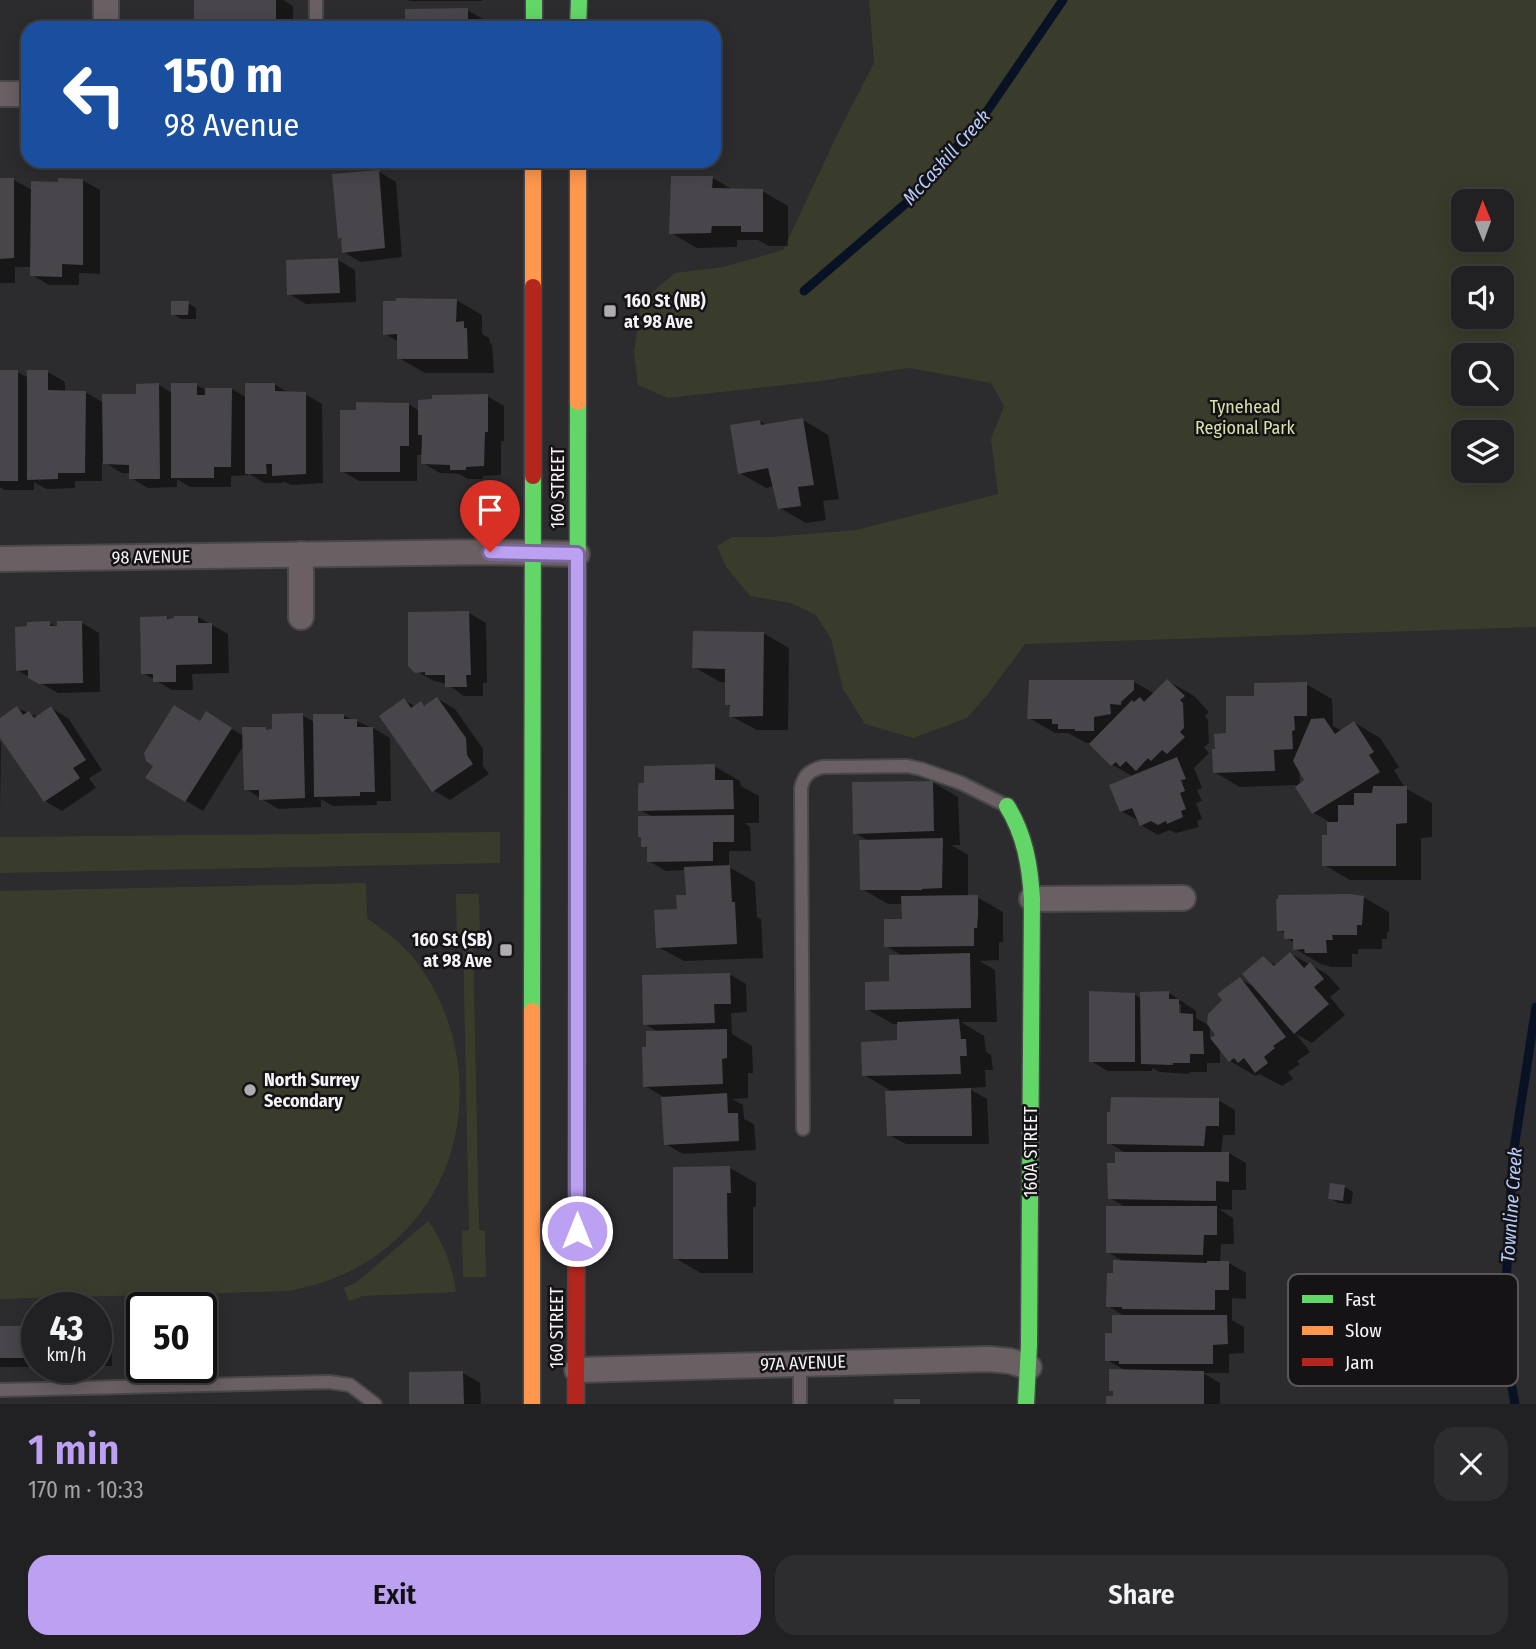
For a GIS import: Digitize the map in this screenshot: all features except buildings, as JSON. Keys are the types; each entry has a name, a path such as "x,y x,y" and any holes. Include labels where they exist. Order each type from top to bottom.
{"main road":[{"path":"534,0 534,21"},
{"path":"578,21 579,0"},
{"name":"160 STREET","path":"532,1404 533,168"},
{"name":"160 STREET","path":"576,1404 578,168"},
{"name":"160A STREET","path":"1007,806 1015,816 1026,849 1032,899 1026,1404"}],"street":[{"path":"106,0 106,21"},
{"path":"0,94 21,94"},
{"path":"301,554 301,617"},
{"name":"98 AVENUE","path":"0,559 301,554 577,554"},
{"path":"1032,899 1182,898"},
{"name":"97A AVENUE","path":"577,1370 989,1359 1010,1361 1028,1367"}],"lane":[{"path":"316,0 316,21"},
{"path":"803,1129 803,778 811,770 822,767 907,766 961,783 1007,806"},
{"path":"800,1363 800,1404"},
{"path":"0,1390 329,1382 350,1385 375,1404"}],"green space":[{"name":"Tynehead Regional Park","path":"869,0 1536,0 1536,627 1025,644 967,718 913,738 865,724 843,689 831,639 816,615 791,603 750,596 726,567 717,546 732,537 771,537 856,530 998,494 991,439 1004,406 991,383 909,368 668,398 638,385 634,352 641,302 675,273 723,267 783,250 874,63"},
{"path":"500,832 500,863 0,873 0,837"},
{"name":"North Surrey Secondary","path":"366,883 367,918 412,956 435,992 451,1031 459,1072 459,1114 450,1154 434,1192 410,1226 377,1255 356,1268 312,1286 289,1291 126,1292 126,1296 112,1296 112,1292 21,1292 21,1298 0,1299 0,891"},
{"path":"456,894 479,894 480,940 473,940 479,1230 485,1231 486,1277 463,1277 462,1231 469,1230 463,941 457,940"},
{"path":"428,1221 446,1255 456,1292 363,1296 349,1301 344,1288 357,1282"}],"waterway":[{"name":"McCaskill Creek","path":"804,291 911,199 983,117 1063,0"},
{"name":"Townline Creek","path":"1507,1274 1513,1155 1536,1007"},
{"name":"Townline Creek","path":"1512,1386 1515,1404"}],"traffic: fast":[{"path":"534,0 534,21"},
{"path":"578,21 579,0"},
{"path":"577,1056 578,402"},
{"path":"532,1011 533,476"},
{"path":"1007,806 1025,851 1032,899 1029,1345 1026,1404"}],"traffic: slow":[{"path":"533,168 533,287"},
{"path":"578,168 578,402"},
{"path":"532,1011 532,1404"}],"traffic: jam":[{"path":"533,287 533,476"},
{"path":"576,1404 577,1056"}],"place":[{"name":"160 St (NB) at 98 Ave","path":"610,311"},
{"name":"160 St (SB) at 98 Ave","path":"506,950"},
{"name":"North Surrey Secondary","path":"250,1090"}],"route":[{"path":"490,552 577,554 577,1231"}]}
